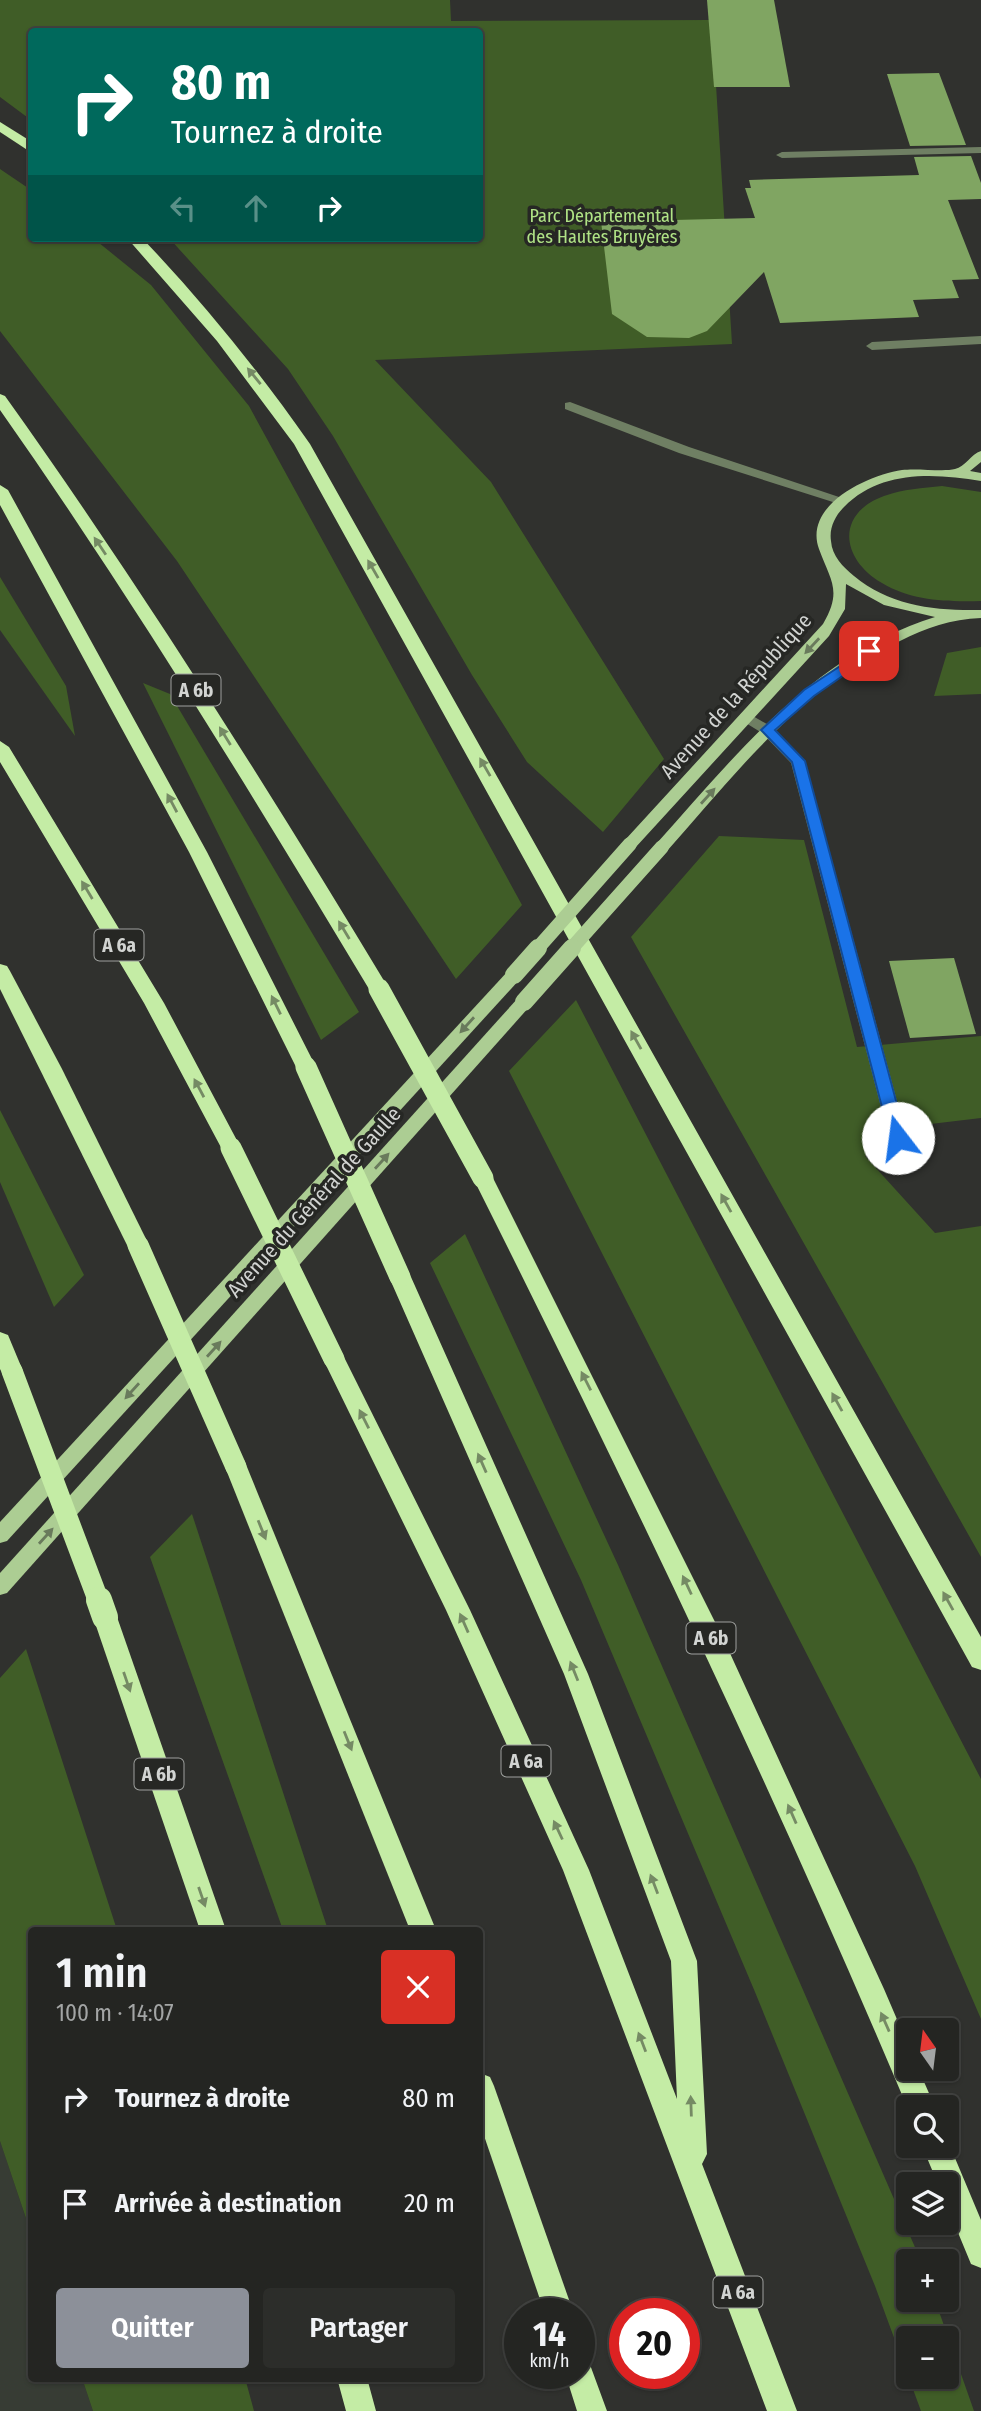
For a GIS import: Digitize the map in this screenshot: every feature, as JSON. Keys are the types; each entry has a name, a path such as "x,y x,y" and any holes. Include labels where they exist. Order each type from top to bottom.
{"highway":[{"path":"0,126 28,146"},
{"path":"138,242 214,327 262,386 302,444 519,827 981,1660"},
{"name":"A 6b","path":"0,399 186,674 284,829 379,989 483,1178 685,1581 785,1798 916,2095"},
{"path":"0,490 198,852 306,1067 576,1674 684,1961 694,2174"},
{"name":"A 6a","path":"0,747 153,1003 231,1148 458,1610 576,1870 782,2411"},
{"path":"0,971 52,1069 138,1245 236,1467 422,1927"},
{"name":"A 6b","path":"0,1340 105,1617 212,1927"},
{"path":"483,2095 554,2298"},
{"path":"941,2158 981,2254"},
{"path":"353,2382 361,2411"},
{"path":"585,2389 592,2411"}],"main road":[{"path":"960,473 981,455"},
{"path":"841,500 863,485 892,476 925,472 960,473 981,477"},
{"name":"Avenue de la République","path":"630,844 824,632 836,615 842,596 834,564 824,542 827,519 841,500"},
{"path":"834,564 854,584 882,600 917,611 956,615 981,614"},
{"path":"768,730 809,693 869,651 904,632 956,615"},
{"name":"Avenue du Général de Gaulle","path":"0,1587 768,730"},
{"name":"Avenue du Général de Gaulle","path":"0,1535 630,844"}],"lane":[{"path":"782,155 981,149"},
{"path":"872,346 981,340"},
{"path":"570,406 684,450 841,500"},
{"path":"746,717 768,730 798,761 898,1138"}],"shaded area":[{"path":"0,2141 28,2224 28,2382 83,2382 93,2411 0,2411"}],"green space":[{"name":"Parc Départemental des Hautes Bruyères","path":"0,0 450,0 451,21 712,20 732,344 375,360 491,482 664,759 603,832 527,762 472,675 333,436 288,369 173,242 483,242 483,28 28,28 28,118 0,97"},
{"path":"0,169 28,188 28,242 98,242 151,285 249,406 522,905 456,979 177,561 0,331"},
{"path":"942,486 981,492 981,601 930,599 905,594 868,573 852,550 849,537 851,525 857,514 868,504 898,492"},
{"path":"0,577 66,686 75,736 0,630"},
{"path":"981,647 981,694 934,696 947,653"},
{"path":"143,683 170,694 359,1012 321,1040"},
{"path":"719,836 804,840 857,1047 981,1036 981,1118 880,1130 865,1156 935,1233 981,1226 981,1557 631,937"},
{"path":"576,1000 981,1779 981,2019 915,1866 509,1071"},
{"path":"0,1110 84,1275 54,1307 0,1182"},
{"path":"465,1234 618,1565 896,2204 896,2235 910,2235 916,2249 896,2249 896,2312 939,2312 944,2326 896,2326 896,2343 755,1992 581,1580 430,1263"},
{"path":"192,1514 327,1927 282,1927 150,1557"},
{"path":"26,1649 116,1927 28,1927 28,2224 0,2141 0,1678"},
{"path":"959,2368 974,2411 921,2411 913,2389 959,2389"},
{"path":"83,2382 246,2382 254,2411 93,2411"}],"building":[{"path":"707,0 774,0 790,87 714,87"},
{"path":"939,73 966,145 910,146 887,74"},
{"path":"971,156 981,183 981,199 948,200 979,279 952,280 959,298 913,300 919,317 780,323 764,272 707,331 689,338 647,337 612,314 601,221 675,222 674,220 755,218 745,188 751,188 749,180 919,175 914,157"},
{"path":"954,958 976,1034 910,1038 889,961"}],"route":[{"path":"869,651 809,693 768,730 798,761 898,1138"}]}
